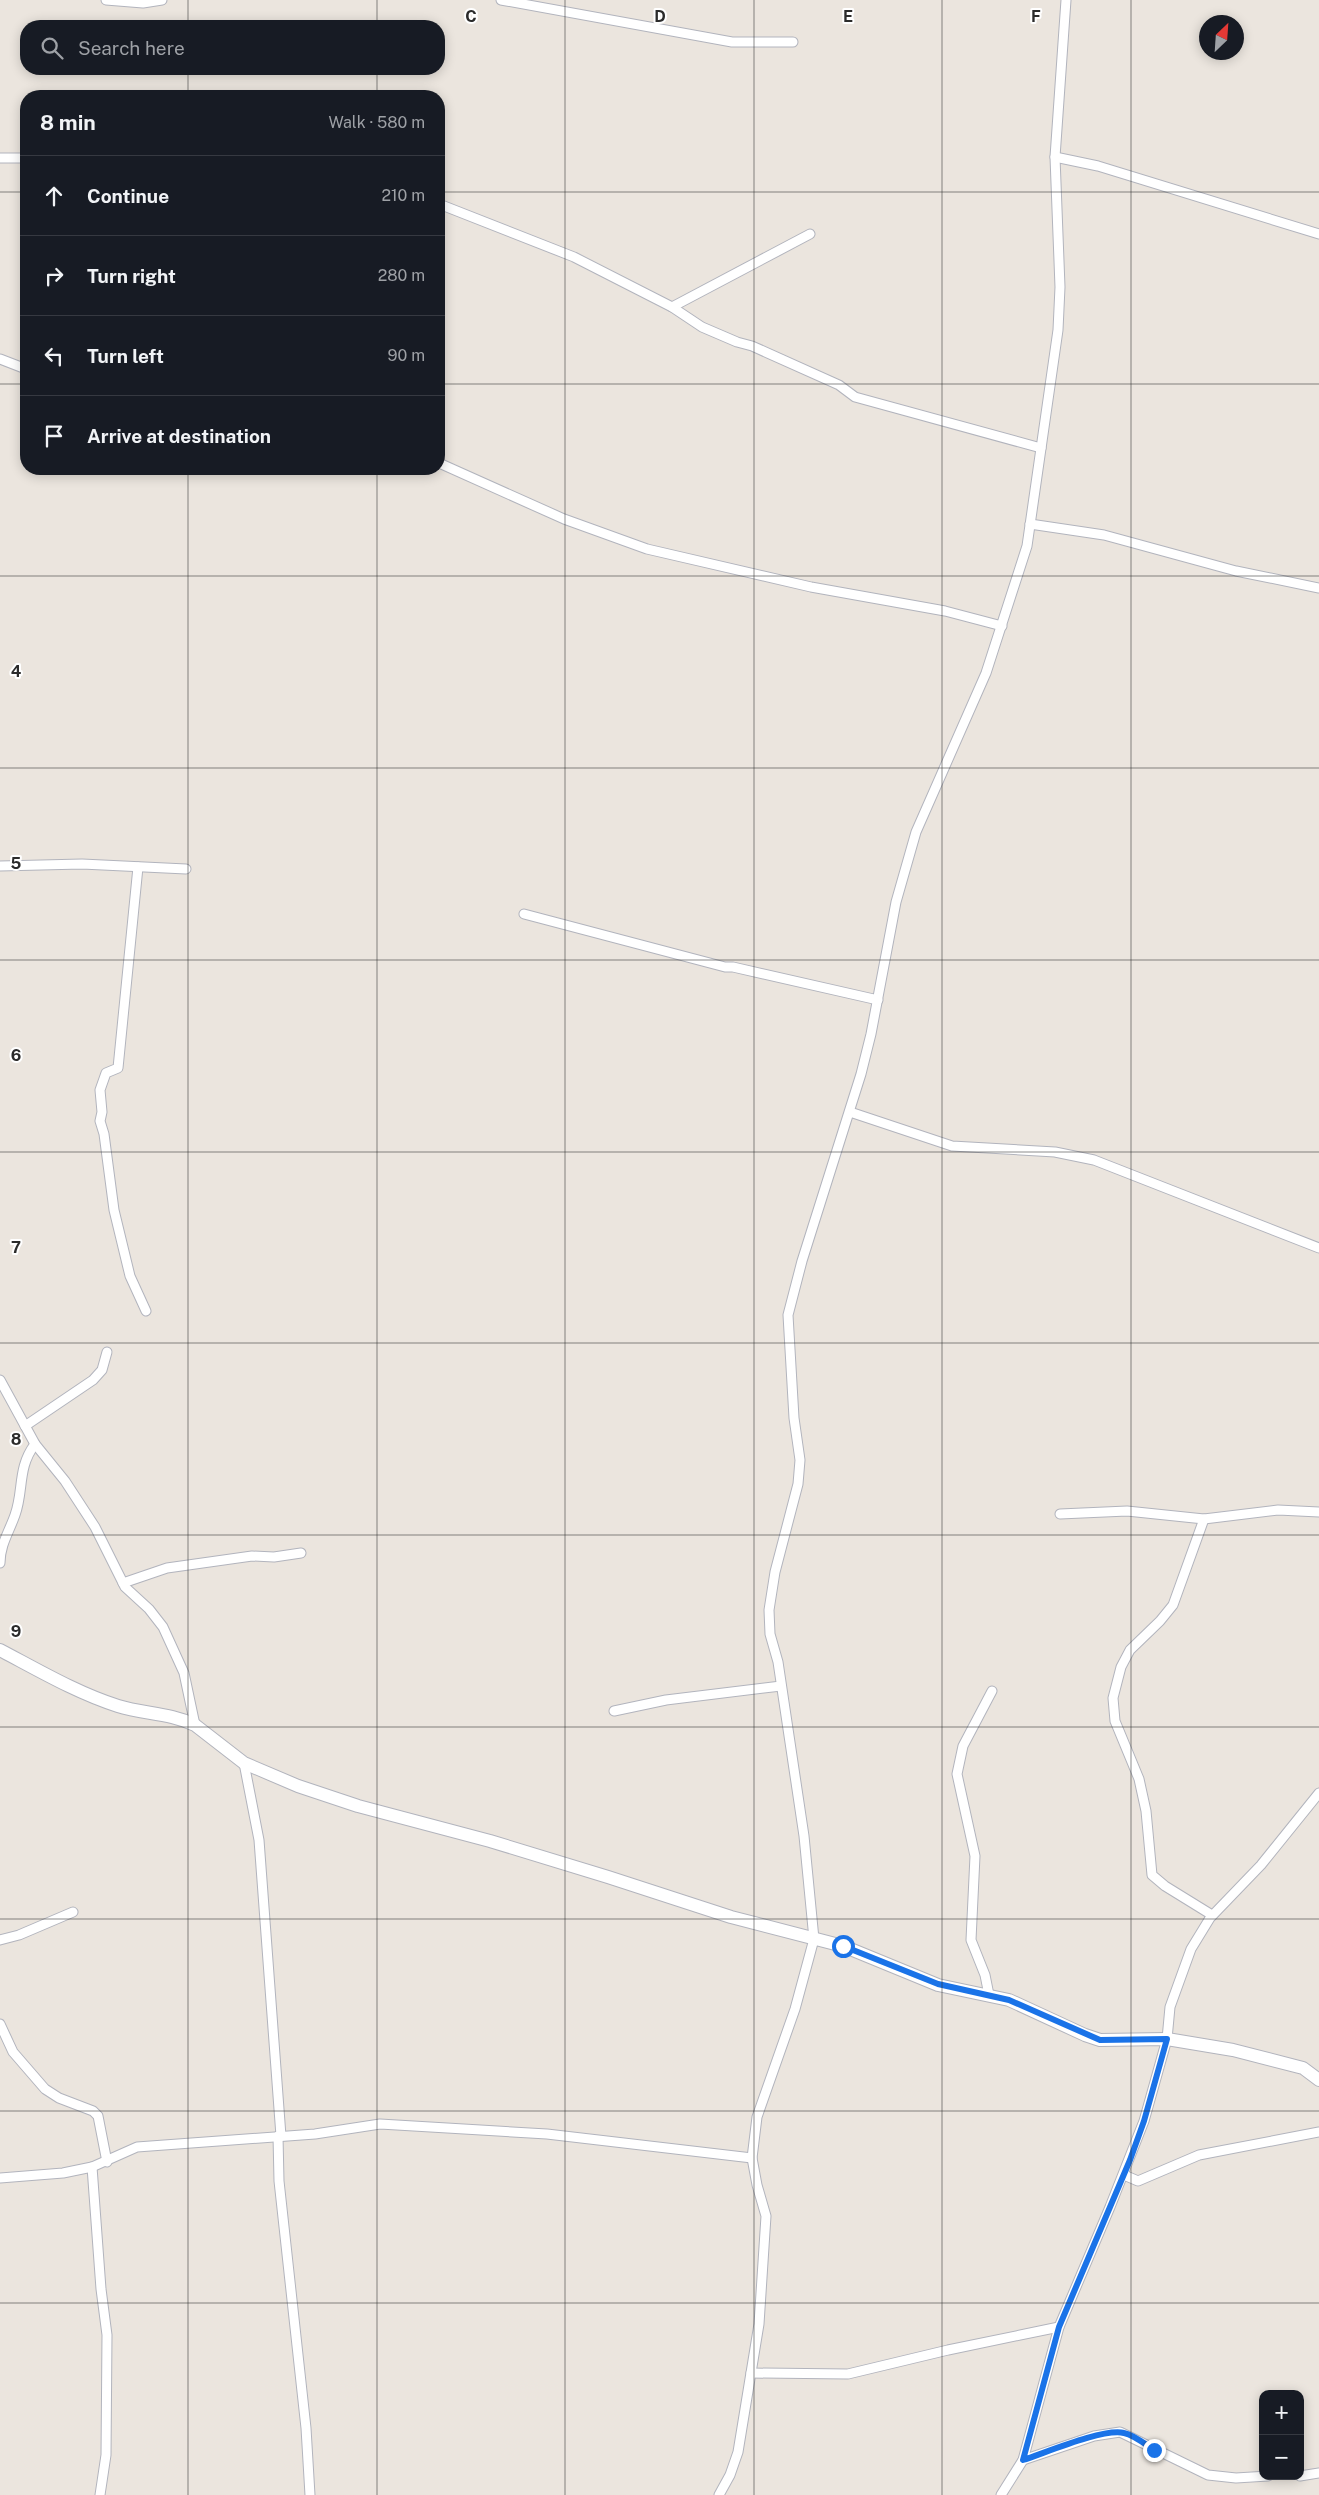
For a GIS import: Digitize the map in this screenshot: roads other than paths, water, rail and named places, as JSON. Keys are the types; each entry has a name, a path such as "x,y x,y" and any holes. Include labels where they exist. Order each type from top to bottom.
{"street":[{"path":"106,0 143,3 162,0"},
{"path":"502,0 732,42 793,42"},
{"path":"719,2495 730,2475 738,2452 759,2324 766,2216 752,2158 756,2117 795,2009 814,1939 804,1836 781,1686 770,1634 769,1610 775,1572 798,1484 800,1460 794,1409 788,1315 802,1261 864,1066 896,902 916,832 986,673 1025,558 1059,306 1055,157 1066,0"},
{"path":"1055,157 1098,166 1319,234"},
{"path":"0,158 20,158"},
{"path":"445,206 574,257 672,307 709,330 752,346 839,386 856,397 1041,448"},
{"path":"672,307 810,234"},
{"path":"0,360 20,367"},
{"path":"445,466 564,519 648,549 811,588 946,611 1002,626"},
{"path":"1030,524 1104,535 1236,571 1319,588"},
{"path":"0,866 82,864 186,869"},
{"path":"138,867 118,1068 106,1073 100,1090 102,1112 100,1120 104,1134 114,1210 130,1276 146,1311"},
{"path":"524,914 725,967 878,1000"},
{"path":"850,1112 952,1146 1055,1152 1094,1160 1319,1248"},
{"path":"25,1426 93,1380 102,1370 107,1352"},
{"path":"0,1380 35,1444 65,1481 95,1527 123,1583 156,1618 174,1648 184,1673 195,1725"},
{"path":"0,1563 0,1549 16,1514 26,1457 35,1444"},
{"path":"1060,1514 1127,1511 1204,1519 1278,1510 1319,1512"},
{"path":"1204,1519 1173,1605 1160,1621 1130,1650 1121,1667 1112,1710 1122,1743 1140,1787 1150,1837 1152,1875 1164,1886 1212,1915"},
{"path":"123,1583 167,1568 252,1556 274,1557 300,1552"},
{"path":"0,1650 81,1692 118,1706 172,1715 195,1725 244,1762 298,1786 358,1806 490,1841 608,1876 731,1917 843,1946 938,1984 1009,2000 1100,2040 1167,2039 1268,2058 1303,2068 1319,2080"},
{"path":"614,1711 666,1700 781,1686"},
{"path":"989,1995 985,1975 971,1940 974,1850 957,1774 963,1746 992,1691"},
{"path":"244,1762 258,1840 279,2136 279,2181 306,2428 310,2495"},
{"path":"1001,2495 1023,2460 1059,2327 1124,2175 1144,2121 1167,2039 1170,2007 1191,1949 1212,1915 1261,1865 1319,1793"},
{"path":"0,1940 18,1935 74,1912"},
{"path":"0,2024 13,2052 45,2089 59,2098 93,2111 98,2116 107,2162"},
{"path":"0,2178 63,2173 92,2167 107,2162 116,2155 137,2147 315,2134 380,2124 582,2137 752,2158"},
{"path":"1124,2175 1138,2181 1199,2154 1319,2132"},
{"path":"92,2167 100,2290 107,2335 106,2455 100,2495"},
{"path":"751,2373 848,2374 1059,2327"},
{"path":"1023,2460 1094,2436 1120,2432 1208,2474 1236,2478 1259,2477"},
{"path":"1304,2475 1319,2473"}]}
